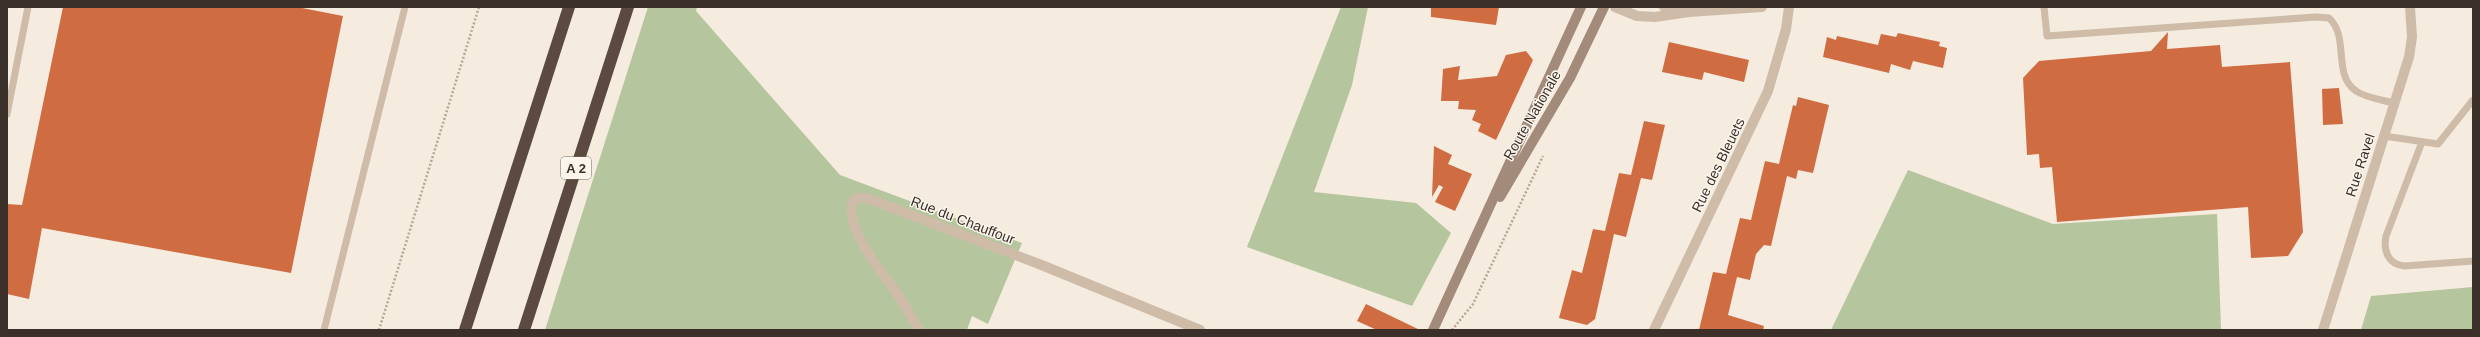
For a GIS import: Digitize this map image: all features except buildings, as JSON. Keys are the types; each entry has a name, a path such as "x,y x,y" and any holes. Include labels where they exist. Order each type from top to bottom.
{"highway":[{"path":"466,330 569,7"},
{"name":"A 2","path":"524,330 628,7"}],"main road":[{"name":"Route Nationale","path":"1433,330 1478,235 1527,121 1581,7"},
{"name":"Route Nationale","path":"1478,235 1570,78 1604,7"}],"street":[{"path":"1615,7 1643,17 1762,7"},
{"path":"1664,7 1689,12"},
{"name":"Rue des Bleuets","path":"1654,330 1768,91 1786,29 1789,7"},
{"name":"Rue Ravel","path":"2323,330 2411,48 2410,7"},
{"name":"Rue du Chauffour","path":"919,330 899,296 864,247 852,209 853,201 858,198 867,198 1036,263 1200,330"}],"lane":[{"path":"7,114 28,7"},
{"path":"324,330 405,7"},
{"path":"2044,7 2047,36 2308,18 2329,18 2337,28 2344,73 2350,86 2360,93 2394,103"},
{"path":"2384,136 2438,144 2473,100"},
{"path":"2422,142 2386,236 2384,243 2388,256 2397,265 2404,266 2473,260"}],"path":[{"path":"379,330 479,7"},
{"path":"1452,330 1473,304 1544,154"}],"green space":[{"path":"648,7 697,7 696,11 840,175 1022,243 988,324 972,316 967,330 545,330"},
{"path":"1341,7 1368,7 1352,85 1314,192 1416,203 1451,233 1412,306 1247,247"},
{"path":"1908,170 2053,224 2217,214 2221,330 1831,330"},
{"path":"2473,287 2473,330 2361,330 2371,296"}]}
